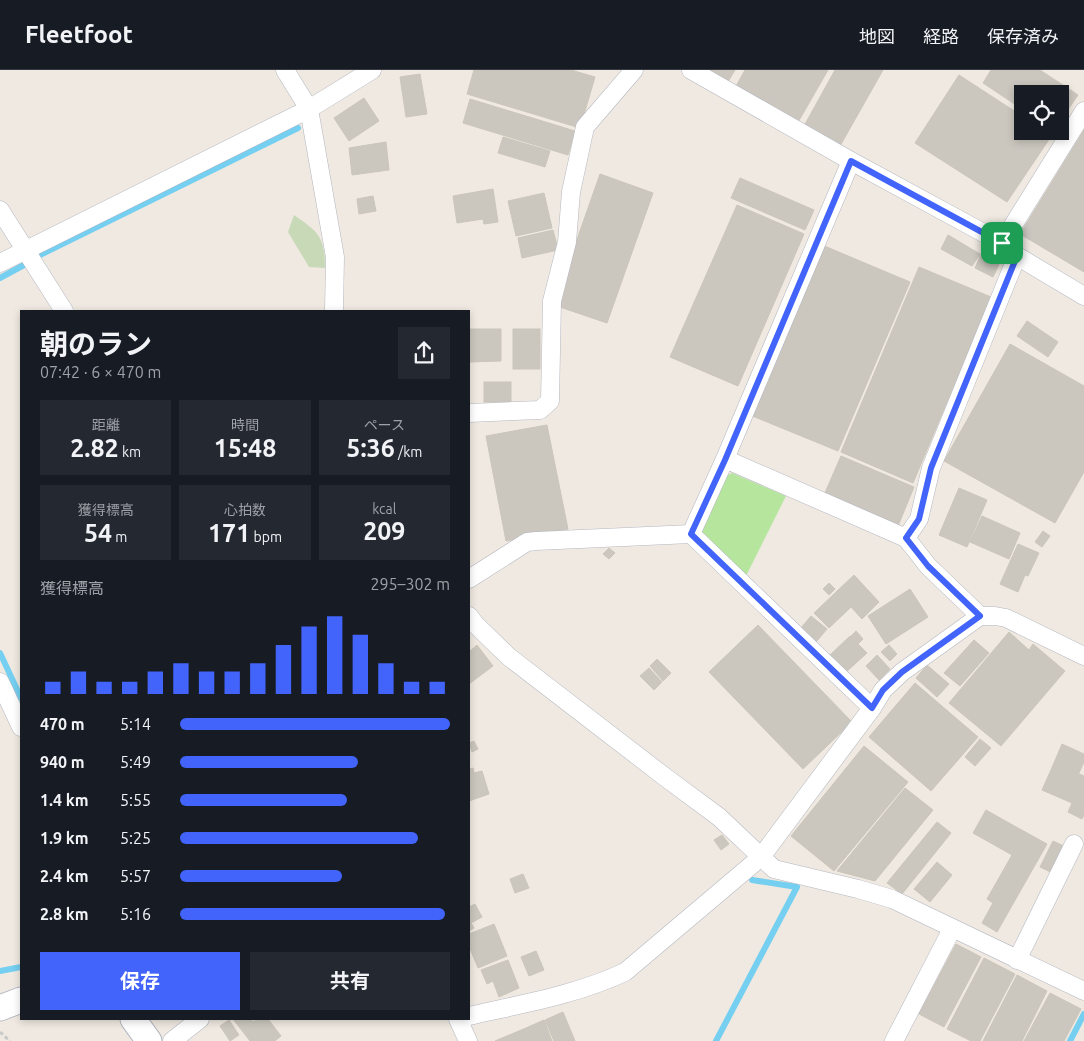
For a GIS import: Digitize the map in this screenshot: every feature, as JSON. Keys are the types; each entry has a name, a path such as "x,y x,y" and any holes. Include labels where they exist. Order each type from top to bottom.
{"street":[{"path":"285,70 309,109 335,257 334,310"},
{"path":"0,263 309,109 372,70"},
{"path":"470,413 540,410 550,402 552,301 566,242 571,192 585,127 634,70"},
{"path":"691,70 851,161 1002,243 1017,256 1084,296"},
{"path":"1002,243 1084,111"},
{"path":"691,534 725,460 851,161"},
{"path":"0,210 63,310"},
{"path":"906,538 919,519 931,468 1017,256"},
{"path":"725,460 906,538 928,566 980,616"},
{"path":"470,578 527,542 536,540 691,534 872,708"},
{"path":"470,1016 574,992 600,984 625,972 761,857 872,708 883,690 902,672 980,616 1006,618 1084,656"},
{"path":"470,617 509,657 719,817 774,869 892,899 1084,992"},
{"path":"0,682 20,724"},
{"path":"1017,960 1074,844"},
{"path":"894,1041 952,929"},
{"path":"0,1008 20,1000"},
{"path":"134,1020 149,1041"},
{"path":"172,1041 199,1020"},
{"path":"458,1020 468,1041"}],"path":[{"path":"0,1032 10,1041"}],"green space":[{"path":"294,215 309,226 322,242 325,268 309,267 288,232"},
{"path":"732,473 786,496 745,578 703,536 701,530 725,477"}],"building":[{"path":"474,70 571,70 595,77 580,128 467,94"},
{"path":"701,70 735,70 726,85"},
{"path":"745,70 828,70 797,124 735,88"},
{"path":"835,70 883,70 840,146 804,126"},
{"path":"991,70 1040,70 1063,85 1014,85 1014,104 983,83"},
{"path":"420,74 427,114 406,117 400,77"},
{"path":"959,75 1014,111 1014,140 1049,140 1007,202 915,143"},
{"path":"1069,89 1078,95 1069,108"},
{"path":"364,98 379,121 349,141 334,118"},
{"path":"470,99 575,131 568,155 463,123"},
{"path":"1084,130 1084,272 1020,234"},
{"path":"503,137 550,151 545,167 498,153"},
{"path":"386,142 389,170 352,175 349,148"},
{"path":"600,174 653,193 607,323 554,305"},
{"path":"740,178 814,210 805,230 731,198"},
{"path":"493,189 498,222 484,224 483,219 457,223 453,196"},
{"path":"544,193 552,228 516,236 508,201"},
{"path":"373,196 376,211 359,214 357,199"},
{"path":"737,205 804,234 738,386 670,357"},
{"path":"553,230 558,250 522,258 518,238"},
{"path":"948,235 980,254 972,266 941,249"},
{"path":"822,245 910,282 838,451 750,415"},
{"path":"981,254 1000,262 993,277 975,268"},
{"path":"919,267 991,297 913,483 841,452"},
{"path":"1027,321 1058,342 1048,357 1017,336"},
{"path":"470,329 501,329 501,361 470,362"},
{"path":"513,329 540,329 540,369 513,369"},
{"path":"1010,344 1084,386 1084,472 1055,523 944,461"},
{"path":"484,382 511,382 511,402 484,402"},
{"path":"547,425 568,529 506,541 486,436"},
{"path":"841,456 914,487 898,526 824,495"},
{"path":"959,488 987,500 967,547 939,535"},
{"path":"982,516 1020,533 1009,559 970,542"},
{"path":"1043,531 1050,536 1042,547 1035,542"},
{"path":"1018,544 1039,553 1028,576 1025,575 1018,592 1000,584"},
{"path":"609,548 615,553 609,559 603,554"},
{"path":"854,575 879,602 862,619 851,607 829,628 814,613"},
{"path":"829,583 835,589 829,595 823,589"},
{"path":"910,589 928,617 886,644 868,616"},
{"path":"811,616 827,629 816,642 800,629"},
{"path":"758,625 852,722 803,769 709,672"},
{"path":"856,631 863,639 858,644 851,636"},
{"path":"1009,632 1029,650 1033,644 1065,671 1001,746 949,703"},
{"path":"850,636 867,653 845,673 829,656"},
{"path":"974,640 989,653 960,686 944,673"},
{"path":"477,645 493,666 470,683 470,651"},
{"path":"889,645 897,654 890,661 881,652"},
{"path":"877,655 890,669 879,680 866,666"},
{"path":"657,659 671,673 663,681 650,666"},
{"path":"927,665 949,684 937,697 916,678"},
{"path":"649,668 662,682 654,690 640,676"},
{"path":"915,683 978,737 931,791 869,737"},
{"path":"980,739 991,748 975,766 965,757"},
{"path":"474,741 478,749 472,752 470,743"},
{"path":"1062,744 1084,754 1084,762 1079,773 1054,763"},
{"path":"864,746 908,782 834,871 791,836"},
{"path":"1054,763 1084,776 1084,815 1082,819 1068,812 1072,803 1042,790"},
{"path":"473,768 474,773 482,771 489,794 470,801 470,769"},
{"path":"905,788 933,810 875,881 837,871"},
{"path":"986,810 1018,828 1005,851 973,833"},
{"path":"937,822 951,833 902,894 887,883"},
{"path":"1018,828 1047,844 997,932 982,923 993,903 987,899 1012,855 1005,851"},
{"path":"722,835 729,844 721,850 714,840"},
{"path":"1053,841 1068,848 1055,874 1040,867"},
{"path":"937,862 952,875 930,902 914,889"},
{"path":"523,874 529,888 515,893 510,879"},
{"path":"475,904 482,917 471,923 474,928 470,930 470,906"},
{"path":"494,924 507,956 478,968 470,948 470,934"},
{"path":"956,944 981,957 944,1027 919,1014"},
{"path":"536,951 544,970 529,976 521,957"},
{"path":"984,958 1015,974 980,1041 971,1041 947,1029"},
{"path":"508,960 519,988 499,997 493,981 487,984 481,970"},
{"path":"1017,975 1047,991 1022,1041 983,1041"},
{"path":"1050,993 1081,1009 1064,1041 1024,1041"},
{"path":"563,1012 575,1041 554,1041 545,1020"},
{"path":"229,1020 239,1035 230,1041 220,1026"},
{"path":"234,1020 252,1020 253,1022 256,1020 269,1020 281,1036 275,1041 250,1041"},
{"path":"544,1020 552,1041 495,1041 526,1028"}],"waterway":[{"path":"40,255 298,128"},
{"path":"0,278 24,265"},
{"path":"0,653 20,696"},
{"path":"716,1041 797,887 752,880"},
{"path":"0,971 20,967"},
{"path":"1070,1041 1084,1014"}],"route":[{"path":"851,161 1002,243 1017,256 931,468 919,519 906,538 928,566 980,616 902,672 883,690 872,708 691,534 725,460 851,161"}]}
